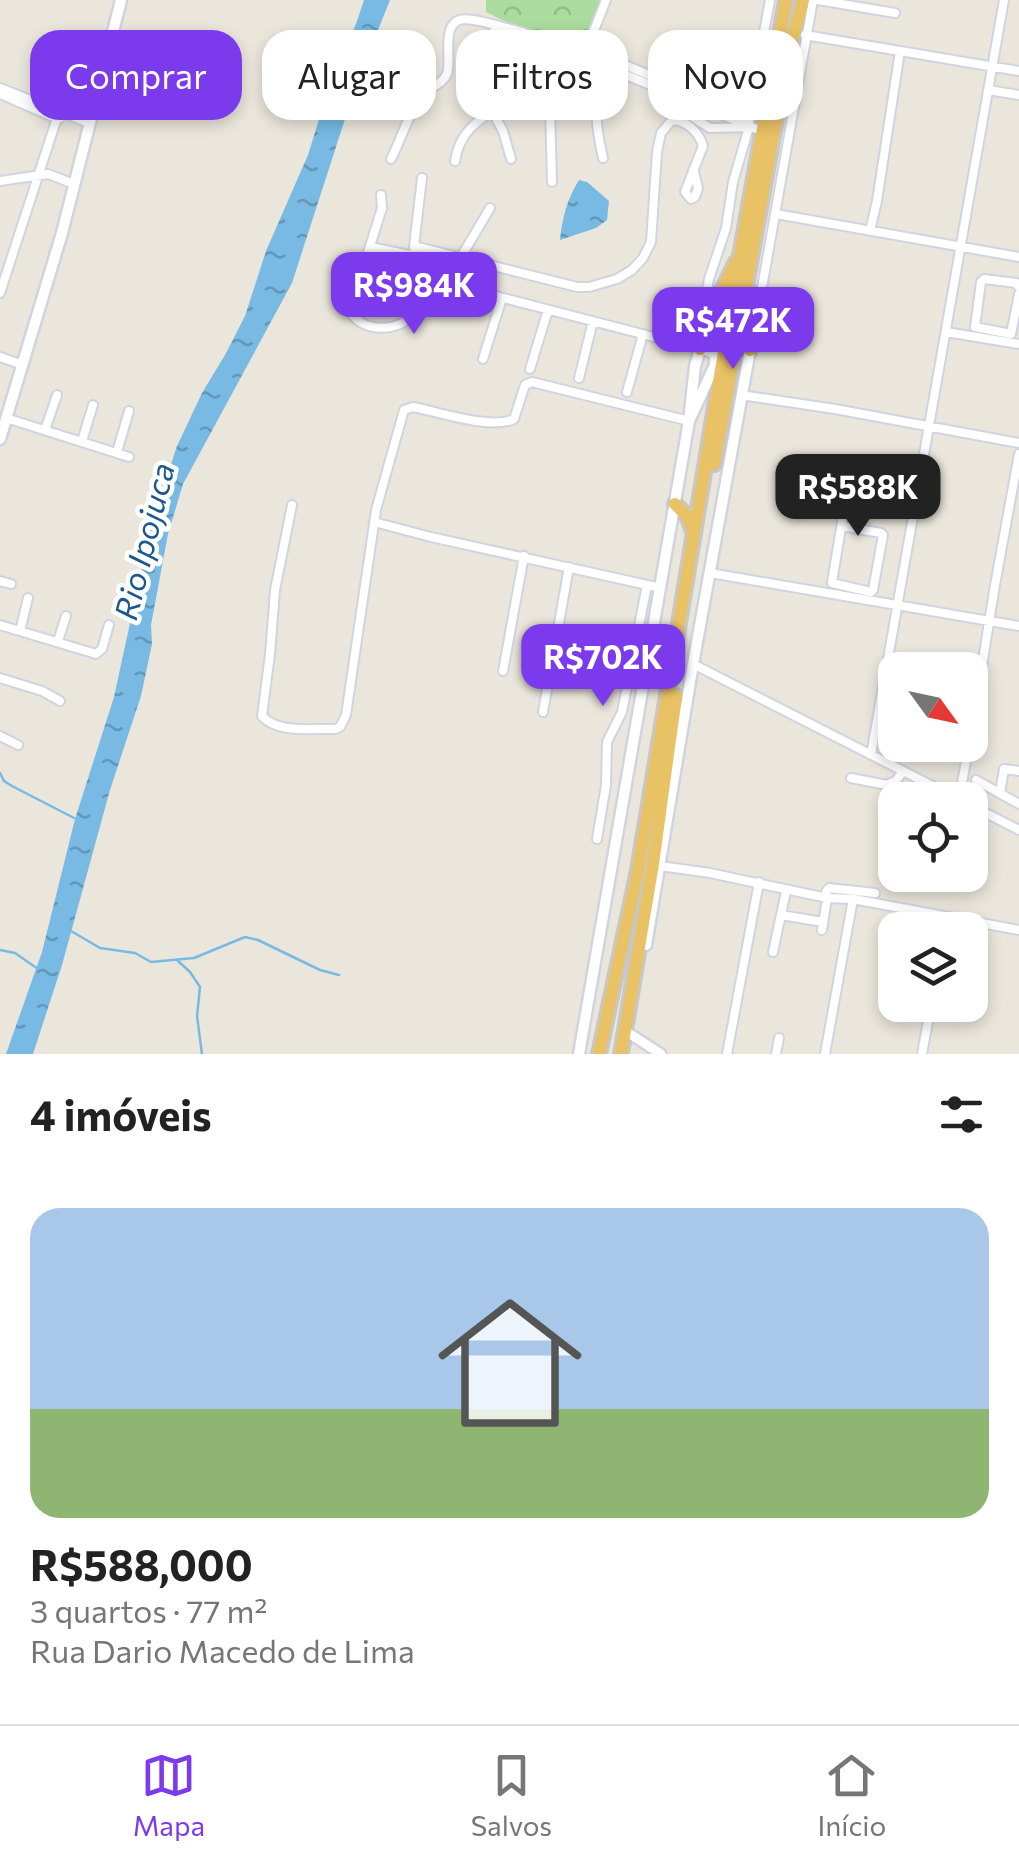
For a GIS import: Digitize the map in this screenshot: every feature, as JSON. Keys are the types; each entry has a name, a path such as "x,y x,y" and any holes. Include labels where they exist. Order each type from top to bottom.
{"highway":[{"path":"599,1054 638,870 740,256 774,140 786,0"},
{"path":"624,1054 680,666 787,58 803,0"},
{"path":"701,347 715,305 740,256"},
{"path":"748,276 750,350"},
{"path":"675,504 688,518 694,538"}],"main road":[{"path":"0,439 74,184 122,0"},
{"path":"579,1054 701,347 712,352 715,364 690,421"},
{"path":"624,1054 750,350"}],"street":[{"path":"606,0 590,49 749,122 774,140"},
{"path":"488,294 701,347 701,321 709,279 722,243 749,122 770,0"},
{"path":"750,350 776,214 774,140 816,0 895,13"},
{"path":"871,754 1004,0"},
{"path":"391,158 415,107 445,78 455,23 468,20 515,30"},
{"path":"495,30 496,25"},
{"path":"805,35 1019,71"},
{"path":"870,231 900,51"},
{"path":"988,90 1019,95"},
{"path":"0,91 30,105"},
{"path":"0,91 30,101"},
{"path":"0,293 55,120"},
{"path":"81,120 89,123"},
{"path":"455,161 465,132 479,120"},
{"path":"496,120 512,159"},
{"path":"550,120 552,182"},
{"path":"596,120 603,158"},
{"path":"414,246 577,287 606,284 632,270 650,242 657,152 661,133 670,120"},
{"path":"681,120 701,139 694,172"},
{"path":"691,120 710,128 749,122"},
{"path":"721,128 724,120"},
{"path":"737,120 749,122"},
{"path":"0,181 54,176 74,184"},
{"path":"348,306 358,323 371,328 387,327 414,313 421,290 414,246 422,178"},
{"path":"360,278 382,208 380,195"},
{"path":"461,257 490,208"},
{"path":"776,214 1019,257"},
{"path":"757,227 773,230"},
{"path":"370,247 415,256"},
{"path":"946,332 994,336 1010,334 1019,290 1016,283 989,279 981,282 975,327 994,336 1019,344"},
{"path":"484,359 502,298"},
{"path":"530,370 548,310"},
{"path":"579,378 593,322"},
{"path":"627,392 642,334"},
{"path":"0,357 23,365"},
{"path":"292,505 275,590 262,716 278,727 335,730 344,722 374,522 408,407 480,421 507,422 514,419 525,385 532,382 690,421"},
{"path":"46,430 57,395"},
{"path":"741,395 1019,442"},
{"path":"82,442 93,405"},
{"path":"116,452 129,411"},
{"path":"6,418 130,456"},
{"path":"985,652 1019,454"},
{"path":"842,526 881,532 884,536 873,590 869,592 851,593 832,582 845,504"},
{"path":"374,522 661,588"},
{"path":"503,672 524,556"},
{"path":"543,712 568,567"},
{"path":"710,572 851,593 897,606 1019,626"},
{"path":"0,582 10,584"},
{"path":"598,839 607,775 606,742 622,712 647,584"},
{"path":"20,631 28,598"},
{"path":"58,642 66,616"},
{"path":"0,624 96,654 102,649 109,625"},
{"path":"693,664 925,782"},
{"path":"0,678 60,701"},
{"path":"0,736 18,745"},
{"path":"1000,793 1002,770 1019,771"},
{"path":"852,778 887,785 904,771"},
{"path":"976,780 1019,804"},
{"path":"988,814 1019,830"},
{"path":"660,866 922,912"},
{"path":"726,1054 760,882"},
{"path":"781,915 822,926 826,892 832,887 874,894"},
{"path":"774,952 784,896"},
{"path":"825,1054 853,899"},
{"path":"988,924 1019,930"},
{"path":"922,1054 928,1022"},
{"path":"630,1034 661,1054"},
{"path":"776,1054 779,1038"}],"green space":[{"path":"486,0 602,0 590,30 525,30 486,12"}],"water":[{"path":"364,0 390,0 378,30 353,30"},
{"path":"319,120 345,120 292,283 183,484 168,534 141,696 110,790 62,965 33,1054 6,1054 42,952 75,819 114,697 151,526 177,446 245,316 266,251 308,155"},
{"path":"579,180 609,201 607,220 596,228 560,240 566,209"}],"waterway":[{"path":"0,773 12,786 74,818"},
{"path":"71,931 100,948 135,953 151,962 194,958 245,937 339,975"},
{"path":"0,950 15,953 38,969"},
{"path":"177,960 200,987 197,1016 202,1054"}],"water label":[{"name":"Rio Ipojuca","path":"143,541"}]}
